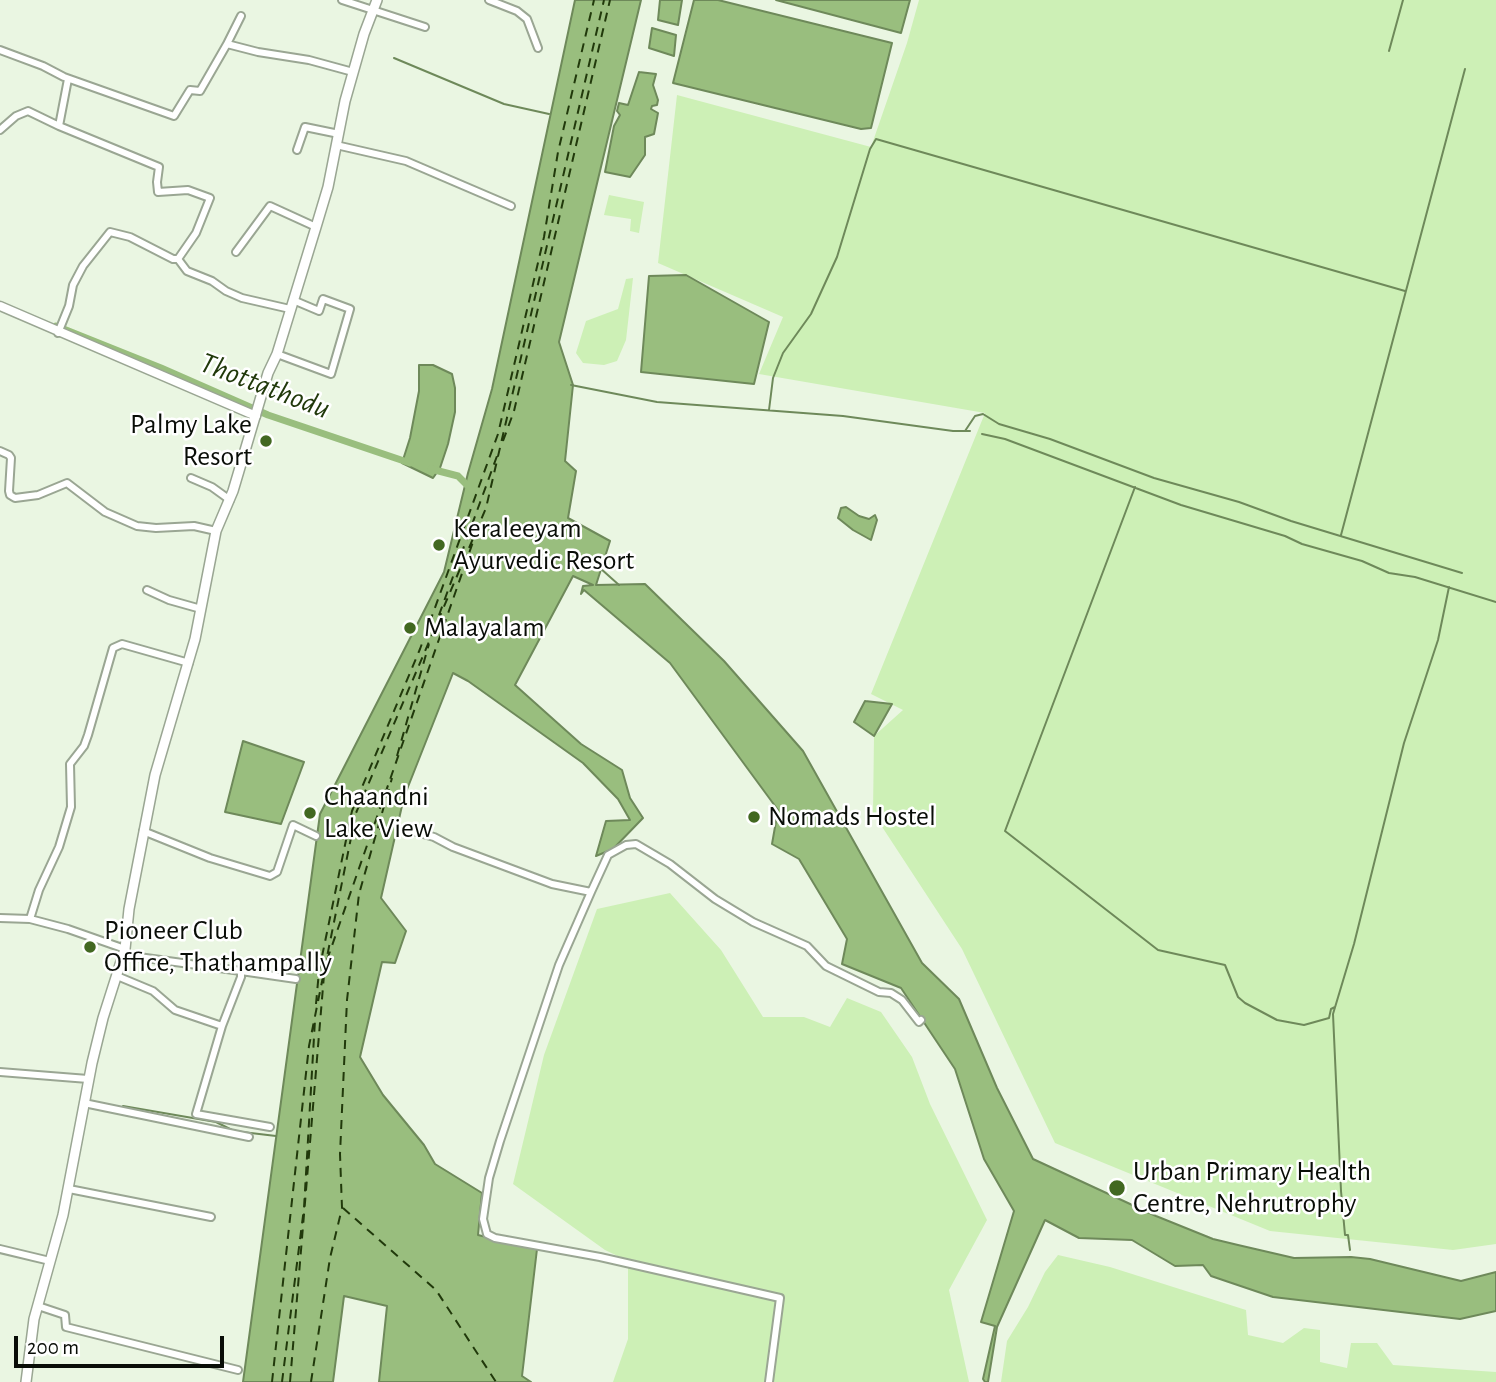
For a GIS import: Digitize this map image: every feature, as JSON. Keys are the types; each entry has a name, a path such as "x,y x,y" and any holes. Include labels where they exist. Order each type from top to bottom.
{"main road":[{"path":"26,1382 28,1353 38,1306 64,1215 89,1079 103,1018 124,952 143,831 158,763 189,663 216,531 230,500 316,227 353,72 377,0"}],"street":[{"path":"342,0 425,27"},
{"path":"489,0 517,11 527,19 538,48"},
{"path":"0,50 43,66 68,79 174,116 190,90 200,91 241,16"},
{"path":"227,44 309,60 353,72"},
{"path":"59,126 68,79"},
{"path":"0,131 16,116 29,111 159,167 159,192 188,190 210,198 196,233 178,259"},
{"path":"297,150 305,127 339,134"},
{"path":"336,145 406,160 511,206"},
{"path":"236,252 270,206 316,227"},
{"path":"59,330 69,306 73,285 83,265 110,232 130,237 178,259 187,271 242,298 292,304 319,311 323,299 350,309 331,374 277,354"},
{"path":"0,306 257,412"},
{"path":"0,450 11,458 9,491 15,498 38,495 67,483 105,512 137,526 194,526 216,531"},
{"path":"191,478 212,487 230,500"},
{"path":"147,590 169,600 201,609"},
{"path":"30,919 36,898 59,847 71,807 70,764 84,746 113,648 122,644 189,663"},
{"path":"143,831 210,858 270,876 277,872 293,825 316,836"},
{"path":"405,829 434,837 453,848 552,884 591,892"},
{"path":"769,1382 780,1298 495,1238 483,1228 489,1178 559,965 608,855 626,845 636,844 670,864 715,899 753,922 807,946 826,966 879,992 891,993 902,1000 919,1022 921,1020"},
{"path":"0,918 30,919 68,929 124,952 296,979"},
{"path":"241,971 196,1114 270,1127"},
{"path":"117,976 153,990 175,1010 222,1027"},
{"path":"0,1072 89,1079"},
{"path":"84,1103 250,1137"},
{"path":"69,1189 211,1217"},
{"path":"0,1249 50,1261"},
{"path":"38,1306 65,1315 66,1327 238,1370"}],"shaded area":[{"path":"575,0 641,0 559,342 573,385 565,461 576,471 568,518 610,541 596,585 645,584 724,661 803,751 922,963 959,999 997,1088 1033,1159 1156,1216 1213,1239 1294,1258 1370,1259 1461,1281 1496,1272 1496,1311 1460,1319 1273,1297 1211,1276 1203,1265 1175,1266 1132,1240 1079,1238 1045,1220 997,1327 988,1382 985,1382 983,1379 995,1326 981,1322 1014,1211 984,1159 955,1069 901,988 842,964 847,939 799,859 772,844 778,810 670,663 584,590 581,594 583,586 593,585 573,576 515,685 581,744 622,770 630,798 643,818 613,849 596,856 606,821 630,820 618,799 583,763 453,673 404,797 381,898 406,931 395,963 382,962 360,1057 383,1095 424,1145 435,1164 482,1193 478,1235 537,1249 522,1376 531,1382 379,1382 387,1306 344,1296 333,1382 243,1382 320,814 444,572 492,389"},
{"path":"660,0 682,0 678,25 658,20"},
{"path":"694,0 718,0 892,43 871,128 861,129 673,83"},
{"path":"776,0 910,0 901,33"},
{"path":"919,0 1496,0 1496,1244 1453,1250 1270,1231 1055,1143 962,949 873,813 874,736 903,710 871,694 985,413 759,374 783,317 658,263 677,95 871,147"},
{"path":"652,28 676,35 674,56 649,48"},
{"path":"639,72 656,74 653,85 658,100 657,105 651,109 658,113 654,134 645,137 645,155 630,177 605,172 614,126 620,115 617,111 619,103 628,105"},
{"path":"609,195 644,202 639,233 630,231 631,219 604,215"},
{"path":"686,275 769,322 754,384 641,372 649,276"},
{"path":"633,278 626,340 617,361 604,365 583,363 576,353 586,321 618,309 626,279"},
{"path":"419,365 433,365 452,374 455,388 455,412 448,444 440,468 433,478 402,463 419,391"},
{"path":"846,507 869,519 875,515 877,520 871,540 838,518 841,508"},
{"path":"865,701 892,704 874,736 854,722"},
{"path":"243,741 304,762 281,824 225,812"},
{"path":"670,893 721,950 763,1017 804,1017 830,1027 847,998 881,1012 912,1057 930,1104 987,1220 949,1290 969,1382 613,1382 628,1339 628,1261 605,1250 513,1184 544,1055 597,909"},
{"path":"1058,1255 1110,1267 1246,1310 1248,1335 1283,1343 1304,1328 1320,1330 1320,1362 1347,1368 1351,1343 1377,1343 1393,1365 1496,1372 1496,1382 1001,1382 1007,1341 1045,1272"}],"waterway":[{"path":"1389,51 1403,0"},
{"path":"394,58 504,104 549,114"},
{"path":"1341,535 1465,69"},
{"path":"769,410 773,378 783,353 811,314 837,257 870,149 876,139 1405,291"},
{"name":"Thottathodu","path":"56,326 268,415 410,463"},
{"path":"571,385 657,402 843,416 970,431"},
{"path":"965,431 975,416 983,414 999,424 1050,439 1154,478 1239,502 1291,521 1462,573"},
{"path":"982,434 1005,439 1181,505 1362,561 1389,573 1415,577 1496,602"},
{"name":"Thottathodu","path":"431,469 458,476 472,490"},
{"path":"1135,487 1005,831 1158,950 1225,965 1238,997 1245,1003 1277,1020 1304,1025 1329,1018 1331,1009 1335,1007"},
{"path":"600,568 619,585"},
{"path":"1350,1250 1348,1235 1345,1235 1341,1191 1333,1014 1354,944 1404,743 1438,640 1449,587"},
{"path":"123,1106 216,1122 234,1131 276,1136"}],"ferry route":[{"path":"316,1004 319,971 352,811 420,649 498,434 544,237 558,152 594,0"},
{"path":"272,1382 309,1046 356,813 486,508 604,0"},
{"path":"503,441 514,411 610,0"},
{"path":"439,615 497,456"},
{"path":"327,960 474,539"},
{"path":"397,756 429,644"},
{"path":"311,1382 330,1258 342,1208 340,1154 347,1000 359,894 392,778"},
{"path":"379,829 404,829"},
{"path":"290,1382 324,975"},
{"path":"282,1382 304,1208 315,1020"},
{"path":"343,1208 436,1290 496,1382"}],"place":[{"name":"Palmy Lake Resort","path":"266,441"},
{"name":"Keraleeyam Ayurvedic Resort","path":"439,545"},
{"name":"Malayalam","path":"410,628"},
{"name":"Chaandni Lake View","path":"310,813"},
{"name":"Nomads Hostel","path":"754,817"},
{"name":"Pioneer Club Office, Thathampally","path":"90,947"},
{"name":"Urban Primary Health Centre, Nehrutrophy","path":"1117,1188"}]}
